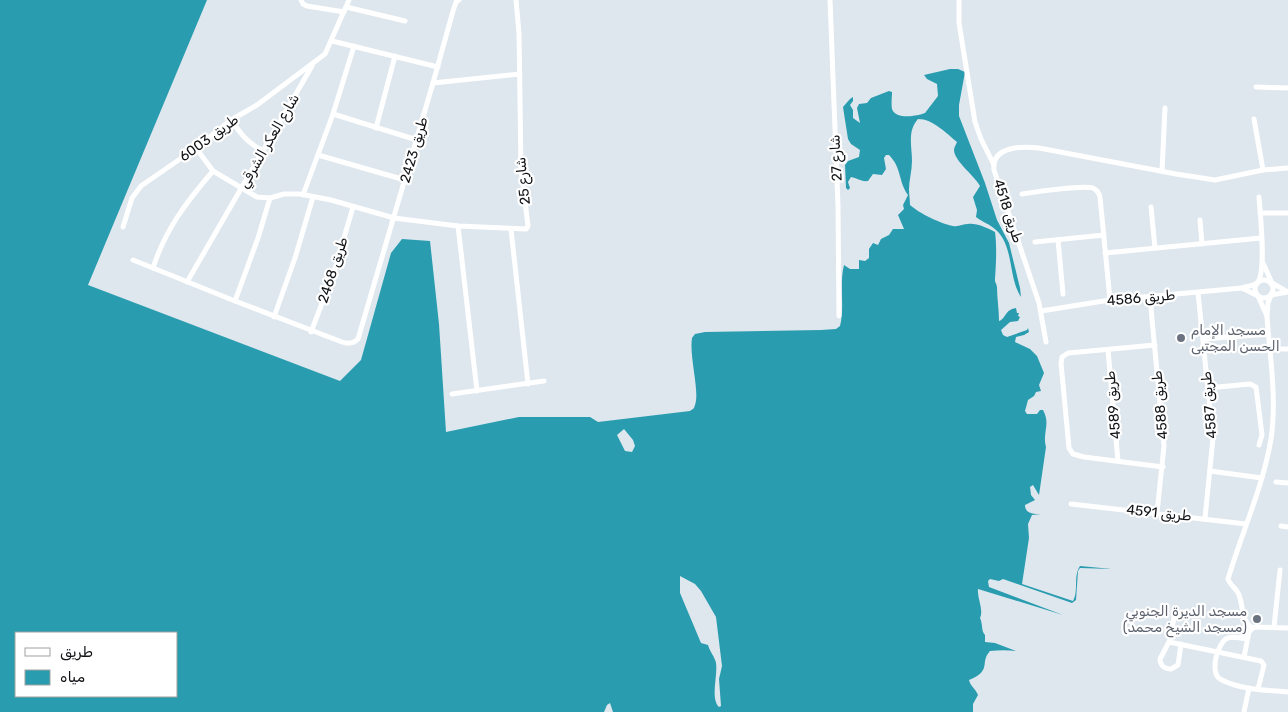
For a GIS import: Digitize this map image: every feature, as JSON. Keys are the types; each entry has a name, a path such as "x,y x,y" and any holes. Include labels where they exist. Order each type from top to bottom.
{"street":[{"path":"301,0 307,6 345,9 405,21"},
{"name":"شارع العكر الشرقي","path":"187,282 314,63 325,54 349,0"},
{"name":"طريق 2423","path":"133,260 311,332 347,344 358,339 453,11 456,2 459,0"},
{"name":"شارع 25","path":"512,229 524,230 528,226 520,169 520,74 516,0"},
{"name":"شارع 27","path":"830,0 838,206 839,316"},
{"path":"959,0 960,29 975,122 994,166"},
{"path":"332,41 438,67"},
{"path":"303,195 333,114 354,46"},
{"path":"376,128 395,56"},
{"name":"طريق 6003","path":"123,227 132,198 138,188 196,148 231,120 256,105 314,63"},
{"path":"433,83 520,74"},
{"path":"1256,87 1288,88"},
{"path":"1162,171 1165,108"},
{"path":"333,114 417,140"},
{"path":"1254,119 1263,170"},
{"path":"231,120 253,146 264,151"},
{"name":"طريق 4518","path":"1046,342 1041,311 994,166 997,156 1013,148 1027,146 1215,180 1263,170 1288,168"},
{"path":"196,148 213,172 257,197 270,198 288,194 313,196 394,218 458,226 512,229 528,384"},
{"path":"318,155 405,180"},
{"path":"153,268 163,242 180,211 213,172"},
{"path":"1022,194 1082,188 1093,188 1096,190 1100,197 1110,300"},
{"path":"274,317 295,258 313,196"},
{"path":"1258,197 1263,262 1255,291 1267,317"},
{"path":"235,301 252,258 270,198"},
{"path":"1151,206 1155,248"},
{"name":"طريق 2468","path":"311,332 334,272 353,207"},
{"path":"1260,213 1288,213"},
{"path":"1200,220 1202,244"},
{"path":"458,226 477,391"},
{"path":"1035,242 1104,235"},
{"path":"1105,253 1261,238"},
{"path":"1058,240 1063,294"},
{"path":"1252,628 1247,625 1242,616 1239,595 1230,584 1228,578 1262,478 1271,439 1273,387 1267,317 1268,303 1273,289 1263,262"},
{"path":"1256,283 1264,279 1288,291"},
{"name":"طريق 4586","path":"1041,311 1110,300 1150,298 1242,288 1256,283"},
{"path":"1242,288 1266,298 1271,294 1288,291"},
{"name":"طريق 4587","path":"1198,292 1213,438 1205,518"},
{"name":"طريق 4588","path":"1150,298 1164,446 1157,513"},
{"path":"1204,339 1268,334"},
{"path":"1155,345 1068,353 1062,357 1061,362 1071,451 1076,455 1084,457 1163,467"},
{"name":"طريق 4589","path":"1108,350 1118,461"},
{"path":"452,394 544,381"},
{"path":"1208,388 1250,384 1256,387 1262,437 1259,445"},
{"path":"1210,472 1262,478"},
{"path":"1276,482 1288,483"},
{"name":"طريق 4591","path":"1071,504 1246,524"},
{"path":"1281,526 1288,527"},
{"path":"1274,627 1280,570"},
{"path":"1175,609 1169,642 1160,659 1163,667 1174,669 1178,665 1181,644"},
{"path":"1244,657 1247,638 1252,628 1258,626 1288,628"},
{"path":"1247,638 1227,638 1223,642 1215,662 1215,674 1220,678 1249,688 1288,692"},
{"path":"1169,642 1260,660 1263,663 1258,689"},
{"path":"1244,712 1249,688"}],"water":[{"path":"0,0 207,0 88,285 340,381 361,360 391,253 402,239 430,241 439,324 446,432 519,417 590,417 598,422 690,411 694,407 696,399 691,346 692,338 695,334 705,332 836,329 840,326 841,319 844,265 850,269 859,269 859,260 865,261 869,258 869,249 873,243 878,245 881,239 889,235 893,229 904,229 898,215 904,209 903,205 908,195 896,165 889,155 886,155 884,158 886,169 882,175 873,174 868,181 851,177 848,182 850,188 848,190 846,188 845,165 848,161 859,157 860,150 851,144 848,139 843,107 853,97 850,105 853,110 853,118 860,123 857,108 859,104 867,103 871,98 889,91 892,92 892,109 898,115 912,116 925,113 938,96 937,84 927,79 924,75 950,69 958,69 965,72 959,116 997,220 1009,243 1021,297 1014,280 1006,244 994,228 976,217 977,210 973,197 980,186 957,159 954,149 957,142 929,121 918,119 911,134 910,205 930,218 948,225 975,224 995,232 995,281 999,321 1009,310 1016,308 1020,317 1018,321 1010,322 1001,330 1003,335 1007,337 1028,328 1029,332 1016,337 1015,342 1030,349 1037,356 1044,373 1039,385 1041,391 1036,392 1028,400 1025,411 1027,414 1037,414 1040,410 1043,410 1046,420 1046,447 1039,495 1033,485 1030,487 1031,495 1035,500 1025,505 1028,512 1041,514 1032,515 1028,524 1029,538 1022,584 1073,601 1076,593 1077,574 1078,570 1080,566 1112,569 1080,568 1078,571 1076,600 1072,603 1003,579 999,581 990,579 988,581 989,587 1063,615 978,589 980,618 985,642 995,643 1016,651 990,651 985,659 981,673 969,680 978,695 973,704 973,712 613,712 610,703 604,712 0,712","holes":["624,429 633,440 635,446 632,452 625,451 617,435","680,576 695,584 716,617 722,666 719,679 721,706 719,707 715,698 715,661 708,645 701,643 680,593"]}],"place":[{"name":"مسجد الإمام الحسن المجتبى","path":"1181,338"},
{"name":"مسجد الديرة الجنوبي (مسجد الشيخ محمد)","path":"1257,619"}]}
